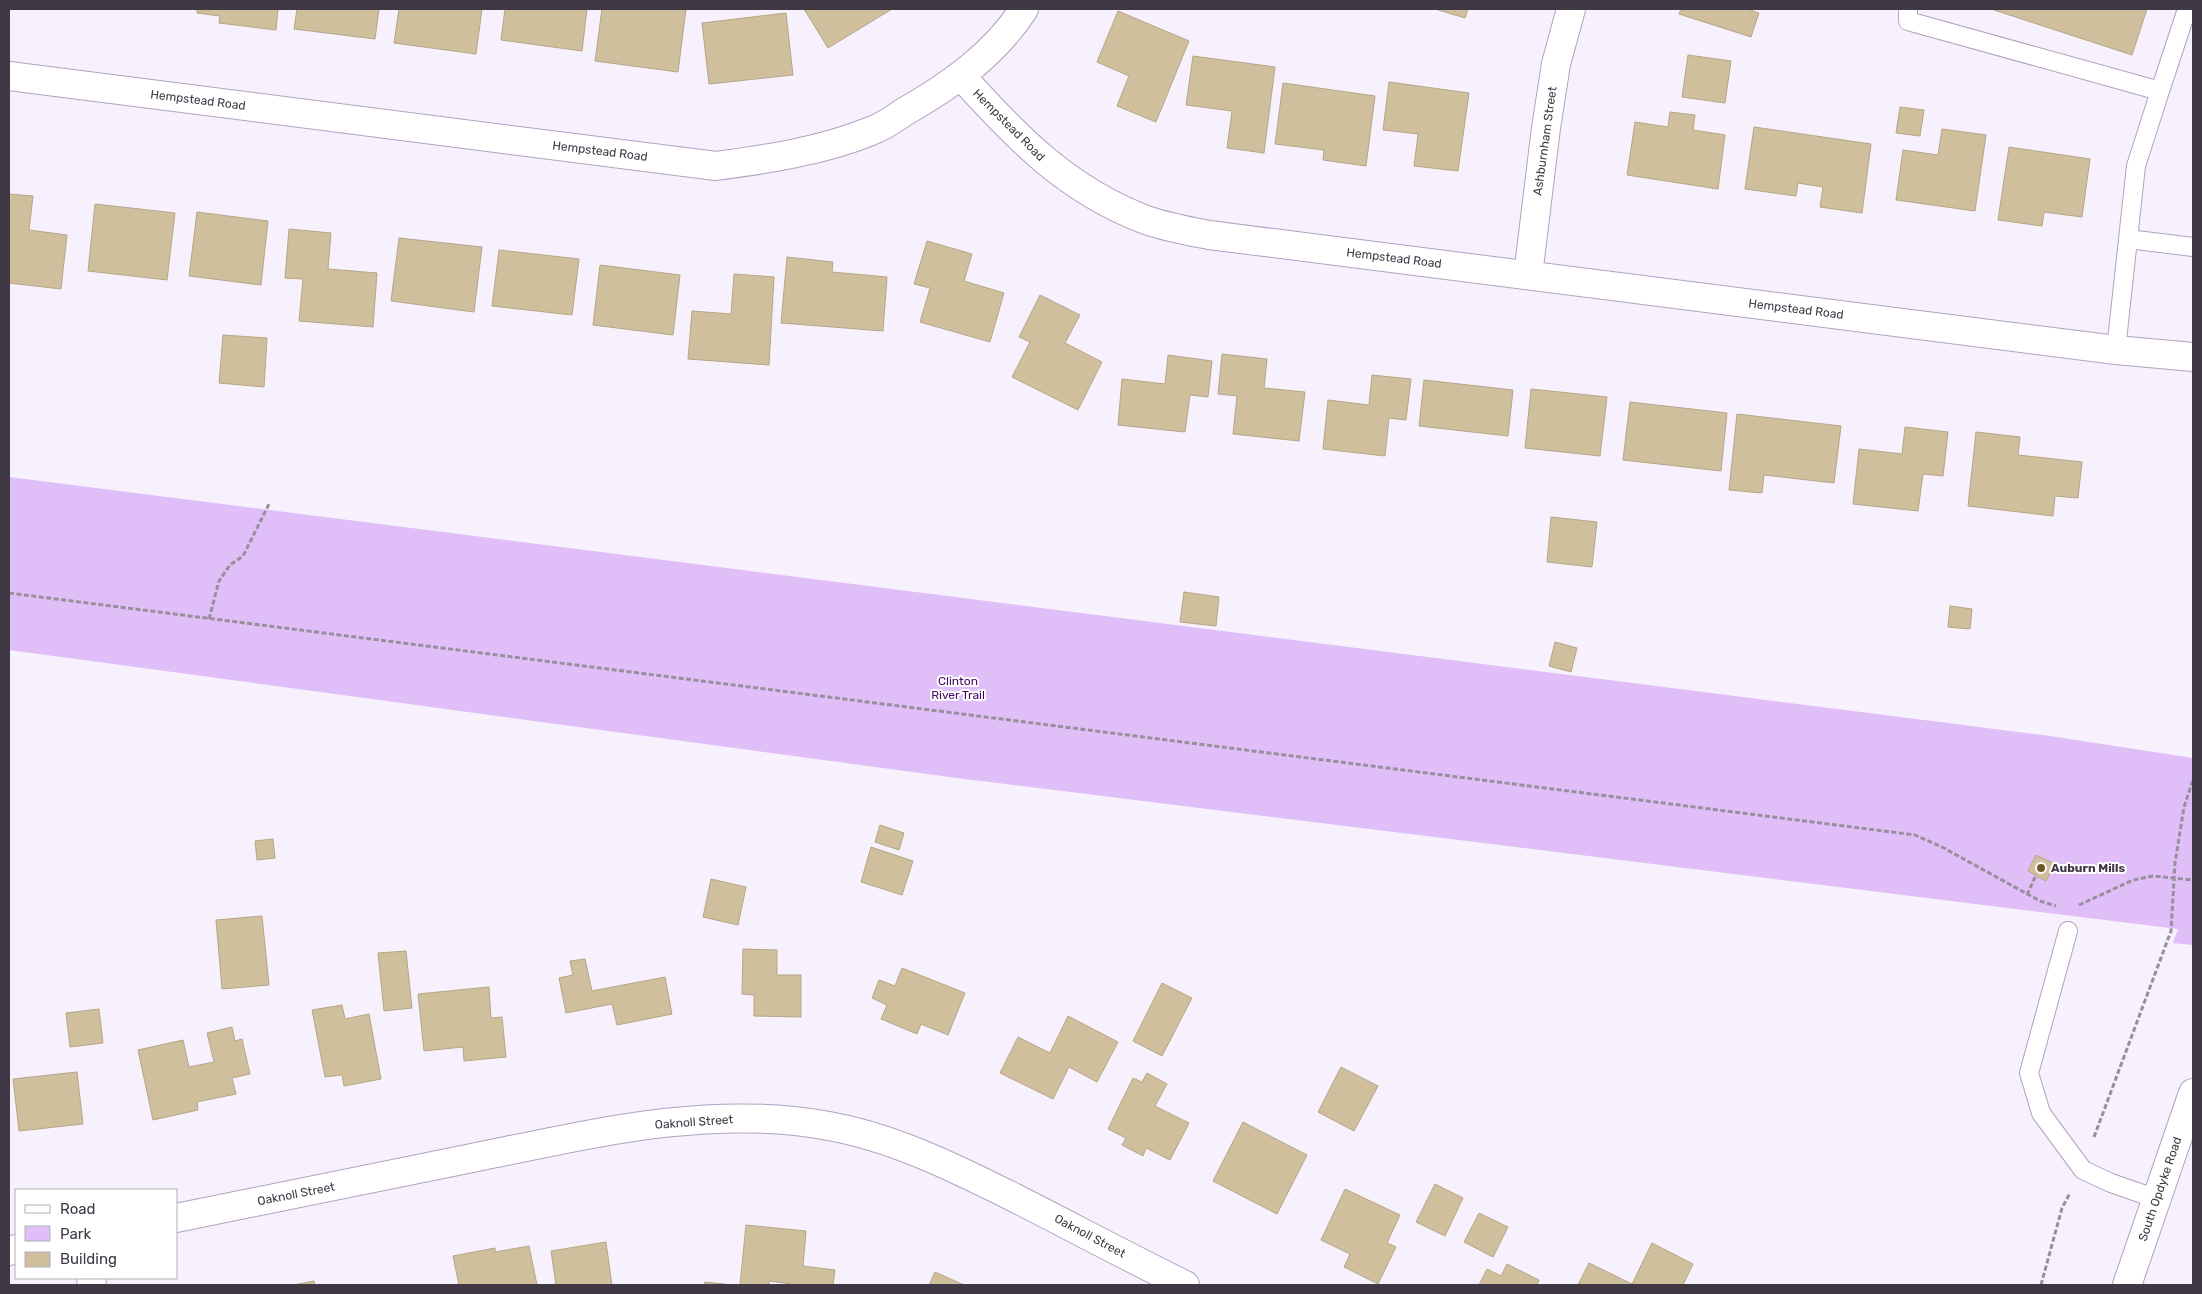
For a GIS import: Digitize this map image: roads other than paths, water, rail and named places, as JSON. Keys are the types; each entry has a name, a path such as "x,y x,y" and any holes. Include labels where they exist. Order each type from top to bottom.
{"street":[{"path":"962,76 988,51 1024,9"},
{"name":"Ashburnham Street","path":"1528,275 1556,64 1571,9"},
{"name":"Hempstead Road","path":"9,76 716,166 788,156 872,131 930,98 962,76 1037,155 1080,186 1115,207 1147,220 1209,235 2116,350 2193,358"},
{"name":"South Opdyke Road","path":"2127,1285 2193,1093"},
{"name":"Oaknoll Street","path":"178,1218 570,1138 655,1124 717,1118 777,1119 825,1125 879,1139 945,1164 1185,1285"}],"lane":[{"path":"1908,9 1908,21 2160,91"},
{"path":"2116,350 2136,166 2188,9"},
{"path":"2128,240 2193,247"},
{"path":"2068,930 2030,1073 2041,1113 2083,1170 2111,1184 2157,1199"}],"place":[{"name":"Auburn Mills","path":"2041,868"}],"park label":[{"name":"Clinton River Trail","path":"958,688"}]}
